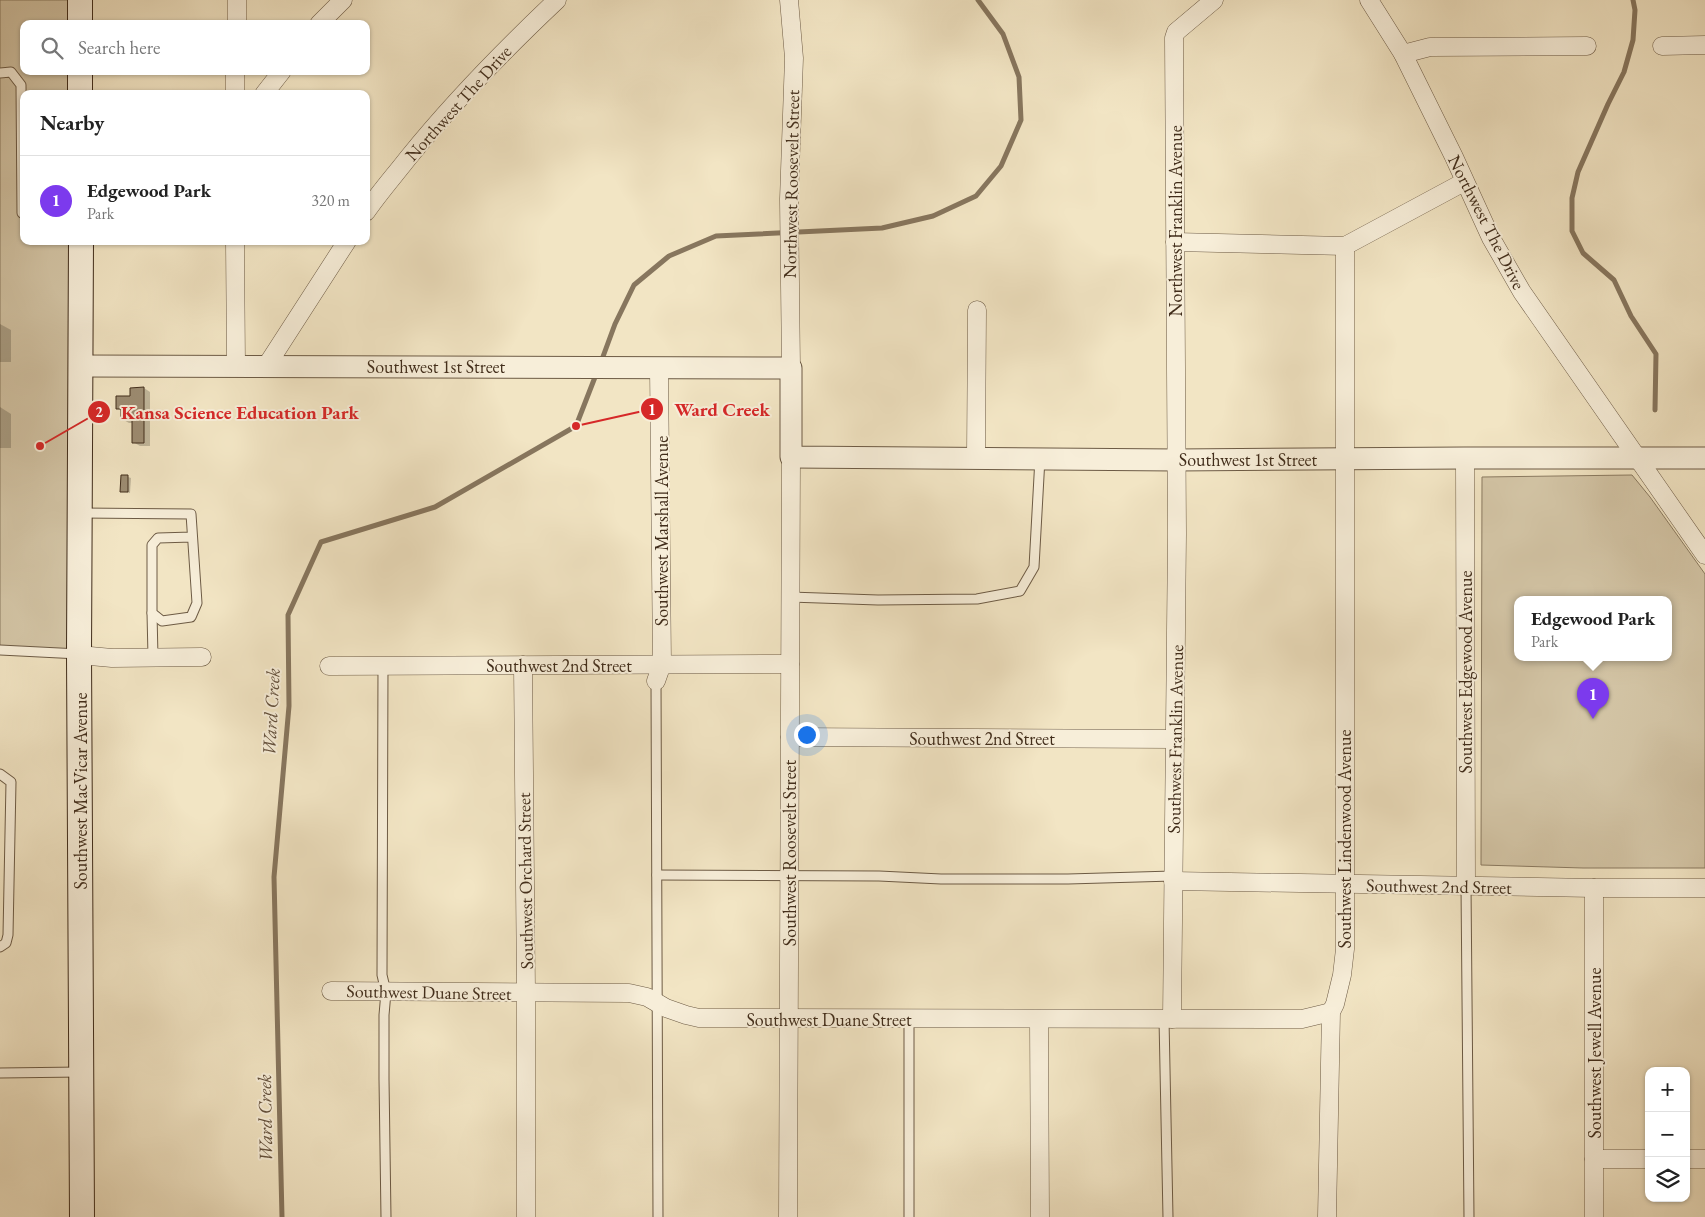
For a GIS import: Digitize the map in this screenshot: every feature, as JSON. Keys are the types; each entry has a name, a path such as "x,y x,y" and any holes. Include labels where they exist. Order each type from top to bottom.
{"main road":[{"path":"80,0 80,20"},
{"path":"80,75 80,90"},
{"name":"Southwest MacVicar Avenue","path":"81,245 79,654 82,1217"}],"street":[{"path":"237,0 237,20"},
{"path":"323,20 343,0"},
{"name":"Northwest The Drive","path":"370,207 432,129 471,85 558,0"},
{"name":"Northwest Roosevelt Street","path":"789,0 794,58 789,199 791,368"},
{"name":"Northwest Franklin Avenue","path":"1176,460 1174,38 1176,32 1214,0"},
{"name":"Northwest The Drive","path":"1369,0 1403,54 1491,238 1522,292 1705,555"},
{"path":"1662,46 1705,45"},
{"path":"1403,54 1430,47 1586,46"},
{"path":"235,90 236,75"},
{"path":"267,90 279,75"},
{"path":"1175,242 1344,246 1464,182"},
{"path":"235,245 236,365"},
{"path":"266,365 344,245"},
{"name":"Southwest Lindenwood Avenue","path":"1327,1217 1331,1012 1342,976 1345,949 1344,246"},
{"path":"976,457 977,310"},
{"name":"Southwest 1st Street","path":"81,366 266,365 791,368"},
{"name":"Southwest Marshall Avenue","path":"656,682 662,664 659,368"},
{"name":"Southwest Roosevelt Street","path":"788,1217 791,368"},
{"name":"Southwest 1st Street","path":"791,457 1176,460 1705,458"},
{"name":"Southwest Edgewood Avenue","path":"1465,458 1466,886"},
{"name":"Southwest Franklin Avenue","path":"1168,1019 1173,879 1176,460"},
{"path":"79,654 112,658 202,657"},
{"name":"Southwest 2nd Street","path":"328,666 790,664"},
{"name":"Southwest Orchard Street","path":"523,665 526,1217"},
{"name":"Southwest 2nd Street","path":"790,737 1175,739"},
{"name":"Southwest 2nd Street","path":"1173,879 1344,884 1705,888"},
{"name":"Southwest Jewell Avenue","path":"1594,888 1594,1217"},
{"name":"Southwest Duane Street","path":"331,991 629,993 647,997 666,1008 699,1018 1302,1019 1331,1012"},
{"path":"1039,1019 1040,1217"},
{"path":"1594,1159 1645,1159"},
{"path":"1690,1159 1705,1159"}],"lane":[{"path":"0,73 12,72 21,86 21,90"},
{"path":"790,596 878,600 977,599 1020,591 1034,567 1040,458"},
{"path":"80,513 191,514 197,603 191,617 162,621 152,613"},
{"path":"153,658 152,545 158,538 192,537"},
{"path":"0,650 79,654"},
{"path":"383,666 382,975 386,992 384,1015 386,1217"},
{"path":"656,682 658,1217"},
{"path":"0,774 11,782 8,935 6,943 0,947"},
{"path":"656,875 879,876 941,879 1173,879"},
{"path":"1466,886 1469,1217"},
{"path":"909,1019 909,1217"},
{"path":"1168,1019 1168,1217"},
{"path":"0,1073 82,1072"}],"shaded area":[{"path":"0,0 79,0 79,20 20,20 20,75 79,75 79,90 20,90 20,245 79,245 79,655 0,650"},
{"path":"1632,475 1705,574 1705,868 1583,868 1481,865 1482,477"}],"building":[{"path":"144,387 144,443 132,443 132,420 121,420 121,409 116,409 116,396 130,396 130,388"},
{"path":"121,475 128,475 128,492 120,492"}],"waterway":[{"name":"Ward Creek","path":"601,362 615,324 634,285 669,256 716,236 882,228 933,216 976,196 1001,166 1021,120 1019,77 1003,34 978,0"},
{"path":"1633,0 1635,10 1633,40 1624,72 1578,172 1572,198 1572,231 1583,253 1614,280 1631,316 1656,354 1655,410"},
{"name":"Ward Creek","path":"282,1217 274,877 289,706 288,615 321,542 435,507 576,426 597,372"}],"place":[{"name":"Ward Creek","path":"576,426"},
{"name":"Kansa Science Education Park","path":"40,446"},
{"name":"Edgewood Park","path":"1593,719"}]}
